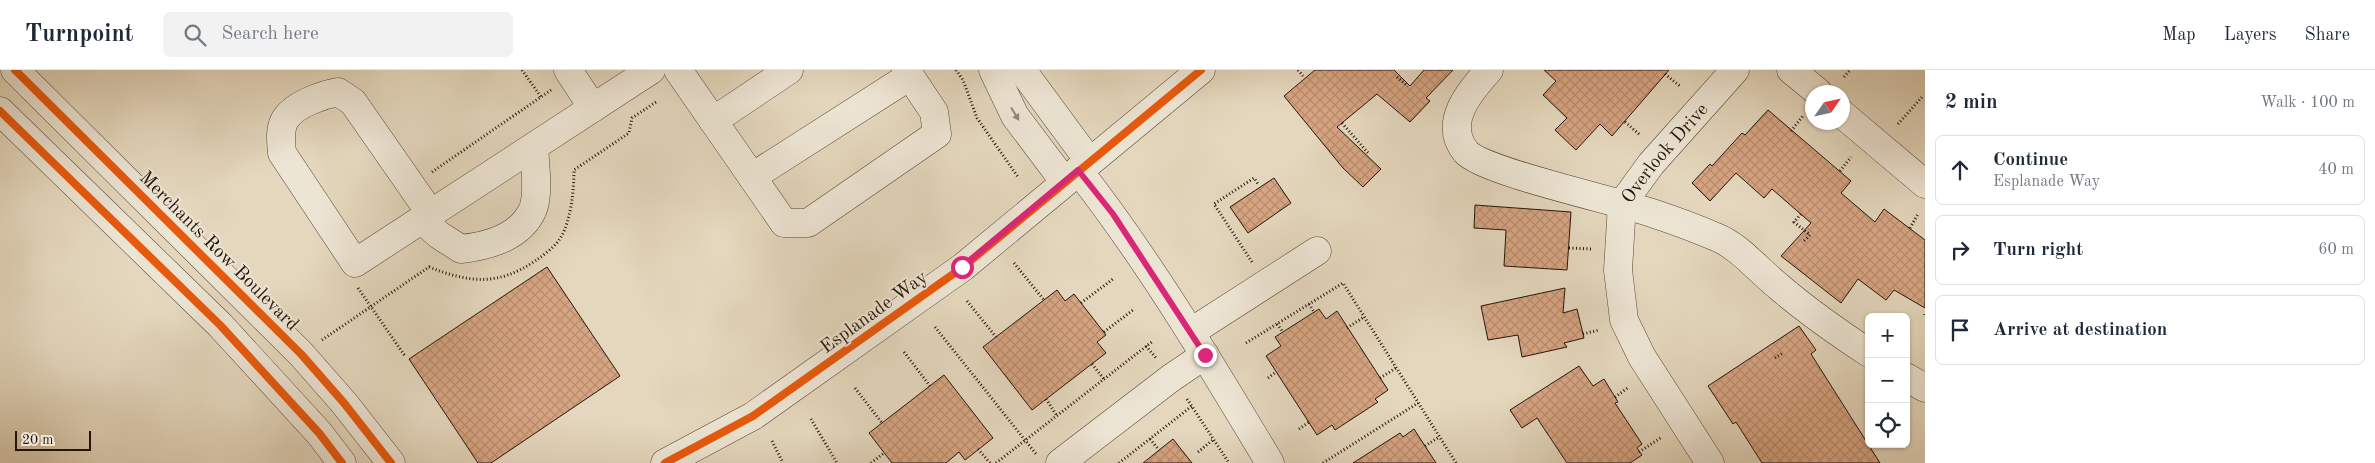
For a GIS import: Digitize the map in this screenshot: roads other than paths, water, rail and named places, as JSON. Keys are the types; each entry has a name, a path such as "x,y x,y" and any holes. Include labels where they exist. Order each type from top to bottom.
{"street":[{"name":"Merchants Row Boulevard","path":"15,70 301,354 344,403 391,463"},
{"path":"534,147 536,184 533,209 519,227 511,233 485,246 461,250 439,235 426,217 411,186 353,102 338,92 320,95 302,105 286,118 280,136 282,153 355,264 426,217 476,184 651,70"},
{"path":"678,70 712,121 752,178 784,223 808,223 937,134 934,112 908,73 752,178"},
{"path":"712,121 789,70"},
{"path":"993,70 1015,116 1077,171 1113,214 1191,332 1270,463"},
{"path":"1022,70 1077,171"},
{"name":"Esplanade Way","path":"666,463 753,416 962,267 1201,70"},
{"path":"1489,70 1469,92 1459,110 1458,136 1465,150 1472,158 1497,168 1652,213 1718,238 1741,253 1817,318 1865,350"},
{"name":"Overlook Drive","path":"1710,463 1642,357 1624,320 1618,270 1622,204 1657,157 1735,70"},
{"path":"1791,70 1809,85"},
{"path":"570,73 593,108"},
{"path":"0,111 220,325 319,433 342,463"},
{"path":"1850,121 1925,184"},
{"path":"1191,332 1317,251"},
{"path":"1048,459 1205,355"},
{"path":"1910,379 1925,388"}]}
